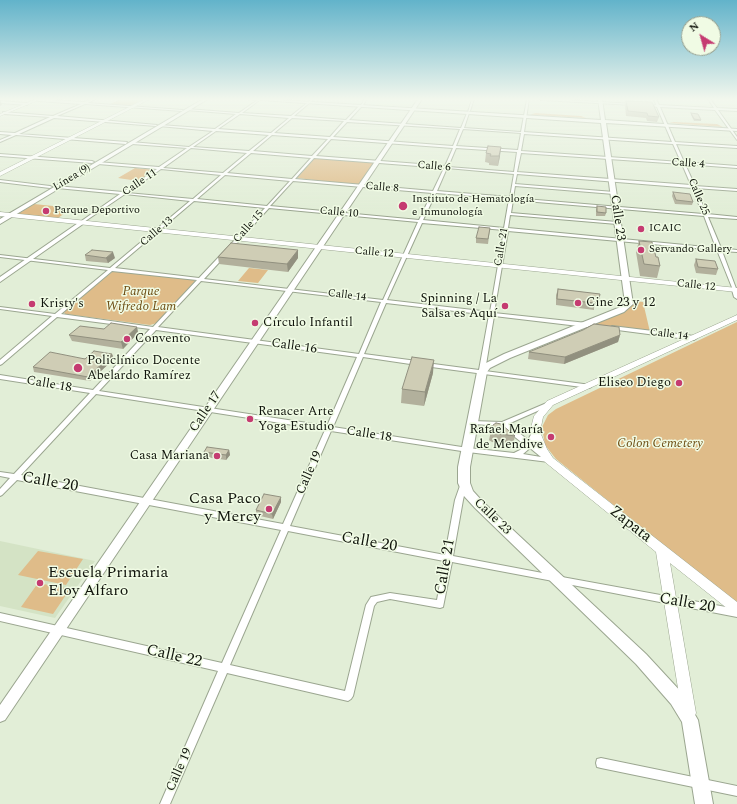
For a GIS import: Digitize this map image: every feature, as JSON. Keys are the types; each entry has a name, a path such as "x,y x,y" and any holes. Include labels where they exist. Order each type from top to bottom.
{"main road":[{"path":"0,174 73,137"},
{"name":"Línea (9)","path":"1,215 54,187 139,137"},
{"name":"Calle 23","path":"482,372 487,366 501,359 627,306 630,300 617,223 606,138"},
{"name":"Línea (9)","path":"0,222 54,187"},
{"name":"Calle 12","path":"1,215 627,279 736,292"},
{"path":"535,430 539,416 550,403 737,317"},
{"path":"464,483 464,467 474,422 482,372"},
{"name":"Zapata","path":"535,430 542,450 549,460 737,609"},
{"name":"Calle 23","path":"464,483 468,493 478,505 559,580 659,678 677,699 690,720"},
{"path":"662,550 702,783 704,804"}],"street":[{"path":"0,141 10,137"},
{"name":"Calle 6","path":"50,137 737,190"},
{"name":"Calle 11","path":"0,280 31,260 207,137"},
{"name":"Calle 13","path":"0,363 269,137"},
{"name":"Calle 4","path":"309,137 737,168"},
{"name":"Calle 17","path":"0,716 59,631 207,410 395,137"},
{"name":"Calle 19","path":"165,804 404,256 446,168 458,137"},
{"name":"Calle 21","path":"482,372 521,137"},
{"path":"581,137 737,147"},
{"name":"Calle 25","path":"671,137 706,216 736,292"},
{"name":"Calle 15","path":"0,493 155,329 330,138"},
{"name":"Calle 8","path":"0,155 737,218"},
{"name":"Calle 10","path":"0,181 194,201 342,213 506,230 737,251"},
{"path":"514,185 614,194"},
{"path":"508,214 617,223"},
{"name":"Calle 14","path":"0,256 596,326"},
{"name":"Calle 16","path":"0,308 589,386"},
{"name":"Calle 14","path":"604,327 694,338"},
{"name":"Calle 18","path":"0,377 94,393 468,450 549,460"},
{"path":"474,422 503,424 550,403"},
{"path":"503,424 549,460"},
{"path":"510,456 522,452 530,444 535,430"},
{"name":"Calle 20","path":"0,474 146,500 670,602 737,613"},
{"name":"Calle 21","path":"348,696 370,605 374,599 390,596 440,604 464,483"},
{"name":"Calle 22","path":"0,617 348,696"},
{"path":"600,763 737,791"}],"shaded area":[{"name":"Escuela Primaria Eloy Alfaro","path":"0,541 95,561 55,618 0,606"}],"green space":[{"path":"319,158 372,162 375,164 361,184 356,185 297,178 314,159"},
{"path":"135,168 155,170 138,181 118,178"},
{"name":"Parque Deportivo","path":"34,204 72,208 58,218 18,214"},
{"path":"249,268 268,270 258,283 238,281"},
{"name":"Parque Wifredo Lam","path":"118,271 193,279 195,281 157,323 150,325 65,314 64,312 112,272"},
{"path":"630,300 643,302 650,332 583,324 609,315"},
{"name":"Colon Cemetery","path":"737,322 737,604 556,459 545,445 542,427 548,415 556,409"},
{"path":"38,551 83,559 66,585 18,575"},
{"path":"38,583 70,589 53,614 21,607"}],"building":[{"path":"488,146 501,147 499,156 490,156 491,154 486,153"},
{"path":"673,192 690,194 693,202 676,200"},
{"path":"597,206 606,207 606,213 597,212"},
{"path":"479,227 490,228 488,239 476,238"},
{"path":"639,241 652,242 660,266 644,264"},
{"path":"231,243 298,250 287,264 218,257"},
{"path":"92,250 113,252 106,258 85,255"},
{"path":"696,259 715,261 718,269 698,267"},
{"path":"558,289 600,294 599,299 595,301 595,303 557,299"},
{"path":"111,323 137,327 121,342 69,335 80,326 104,329"},
{"path":"594,324 619,327 620,335 565,357 529,352 583,330"},
{"name":"Policlínico Docente Abelardo Ramírez","path":"94,351 112,354 88,377 33,367 50,352 85,359"},
{"path":"412,357 434,360 425,392 402,389"},
{"path":"496,423 501,424 515,436 493,433 491,431 493,425"},
{"path":"207,447 229,450 226,455 204,452"},
{"name":"Casa Paco y Mercy","path":"264,494 281,497 272,514 256,510"}],"place":[{"name":"Instituto de Hematología e Inmunología","path":"403,206"},
{"name":"Parque Deportivo","path":"46,211"},
{"name":"ICAIC","path":"641,229"},
{"name":"Servando Gallery","path":"641,250"},
{"name":"Cine 23 y 12","path":"578,303"},
{"name":"Kristy's","path":"32,304"},
{"name":"Spinning / La Salsa es Aquí","path":"505,306"},
{"name":"Círculo Infantil","path":"255,323"},
{"name":"Convento","path":"127,339"},
{"name":"Policlínico Docente Abelardo Ramírez","path":"78,368"},
{"name":"Eliseo Diego","path":"679,383"},
{"name":"Renacer Arte Yoga Estudio","path":"250,419"},
{"name":"Rafael María de Mendive","path":"551,437"},
{"name":"Casa Mariana","path":"217,456"},
{"name":"Casa Paco y Mercy","path":"269,509"},
{"name":"Escuela Primaria Eloy Alfaro","path":"40,583"}]}
